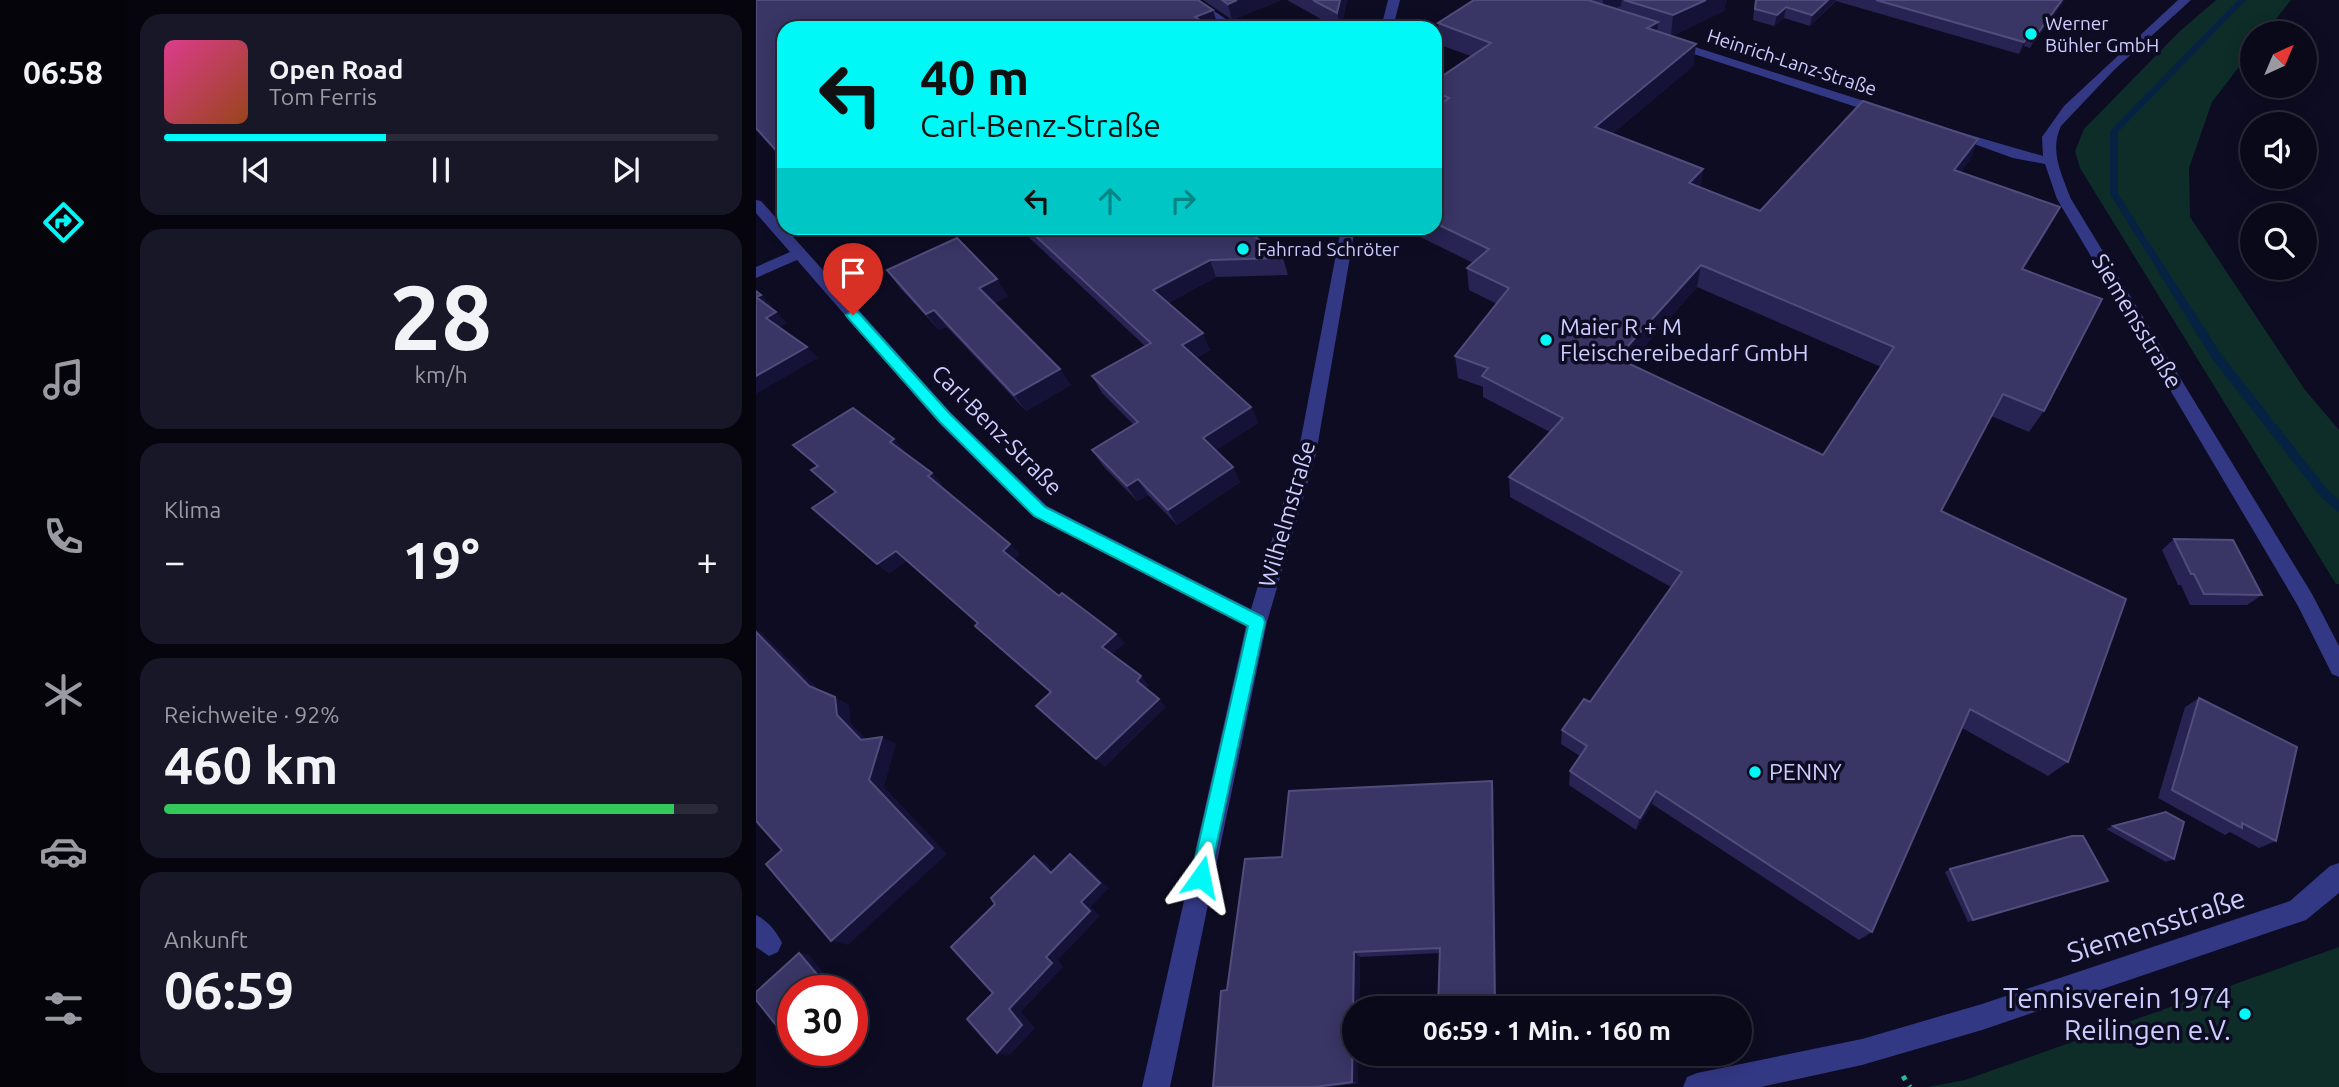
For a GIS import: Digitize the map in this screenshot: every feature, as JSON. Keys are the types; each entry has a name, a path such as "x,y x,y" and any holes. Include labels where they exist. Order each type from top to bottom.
{"street":[{"path":"1190,0 1222,21"},
{"path":"1389,21 1394,0"},
{"name":"Siemensstraße","path":"2185,0 2135,42 2067,111 2049,135 2050,161 2064,199 2305,600 2339,667"},
{"name":"Heinrich-Lanz-Straße","path":"1655,38 1901,117"},
{"path":"1940,130 2018,155 2050,161"},
{"name":"Carl-Benz-Straße","path":"756,204 777,229"},
{"name":"Carl-Benz-Straße","path":"782,235 945,418 1040,511 1257,622"},
{"name":"Wilhelmstraße","path":"1156,1087 1257,622 1307,454 1347,235"},
{"path":"756,273 798,254"},
{"name":"Siemensstraße","path":"1697,1087 1862,1052 1982,1017 2297,911 2339,875"}],"green space":[{"path":"2216,0 2291,0 2274,21 2240,21 2240,66 2212,102 2189,168 2190,217 2305,390 2339,430 2339,584 2336,584 2080,168 2075,151 2084,129 2180,31"},
{"name":"Tennisverein 1974 Reilingen e.V.","path":"2339,947 2339,1087 1928,1087 1965,1080"}],"building":[{"path":"756,0 1198,0 1213,10 1195,17 1201,21 777,21 777,151 756,128"},
{"path":"1313,0 1340,0 1337,13"},
{"path":"1474,0 1588,0 1658,22 1647,28 1696,44 1595,127 1703,169 1689,183 1760,211 1863,101 1978,139 1954,170 2060,207 2022,269 2102,299 2044,411 2003,394 1941,511 2126,599 2068,762 1970,709 1872,932 1656,791 1640,818 1570,771 1587,746 1562,730 1584,699 1590,702 1682,572 1509,477 1563,418 1482,376 1488,368 1455,356 1509,288 1467,268 1489,249 1442,226 1442,103 1449,98 1442,95 1442,76 1491,43 1442,25 1441,21","holes":["1701,265 1894,347 1823,455 1617,358"]},
{"path":"1624,0 1706,0 1673,15"},
{"path":"1756,0 1828,0 1812,15 1786,7 1777,15 1755,9"},
{"path":"1876,0 2062,0 2035,37 2029,35 2024,42"},
{"path":"1035,235 1253,235 1283,258 1210,260 1153,290 1203,333 1182,345 1251,407 1203,438 1233,467 1168,510 1138,479 1127,486 1092,450 1138,422 1092,376 1151,343"},
{"path":"957,238 997,279 979,288 1060,369 1014,395 934,310 926,314 887,270"},
{"path":"756,297 776,312 766,318 807,347 756,376"},
{"path":"853,408 894,439 890,442 932,473 928,476 1010,544 1003,551 1059,596 1062,593 1116,634 1102,647 1141,676 1137,681 1159,699 1096,759 1036,706 1051,692 975,626 978,623 896,551 877,564 812,508 836,492 811,470 818,466 793,445"},
{"path":"2174,539 2233,540 2262,595 2204,594"},
{"path":"756,632 809,686 835,697 837,715 861,740 882,737 869,780 933,848 831,941 766,864 782,850 756,821"},
{"path":"2199,698 2297,747 2276,841 2242,823 2242,828 2172,790"},
{"path":"1492,781 1495,996 1438,996 1440,948 1354,952 1353,996 1342,996 1342,1066 1352,1066 1352,1082 1314,1087 1213,1087 1221,991 1227,990 1245,859 1282,857 1289,791"},
{"path":"2166,812 2184,822 2174,859 2113,826"},
{"path":"2072,836 2083,836 2108,881 1973,920 1950,869"},
{"path":"1070,854 1100,883 1081,902 1090,911 1046,957 1052,963 1009,1009 1022,1025 997,1053 967,1019 993,993 951,947 995,904 991,898 1034,856 1051,873"},
{"path":"799,953 818,975 777,975 777,1026 756,1000 756,992"}],"waterway":[{"path":"2242,0 2114,131 2114,194 2217,357 2323,492 2339,507"}],"place":[{"name":"Werner Bühler GmbH","path":"2031,34"},
{"name":"Fahrrad Schröter","path":"1243,249"},
{"name":"Maier R + M Fleischereibedarf GmbH","path":"1546,340"},
{"name":"PENNY","path":"1755,772"},
{"name":"Tennisverein 1974 Reilingen e.V.","path":"2245,1014"}],"route":[{"path":"853,315 945,418 1040,511 1257,622 1201,877"}]}
